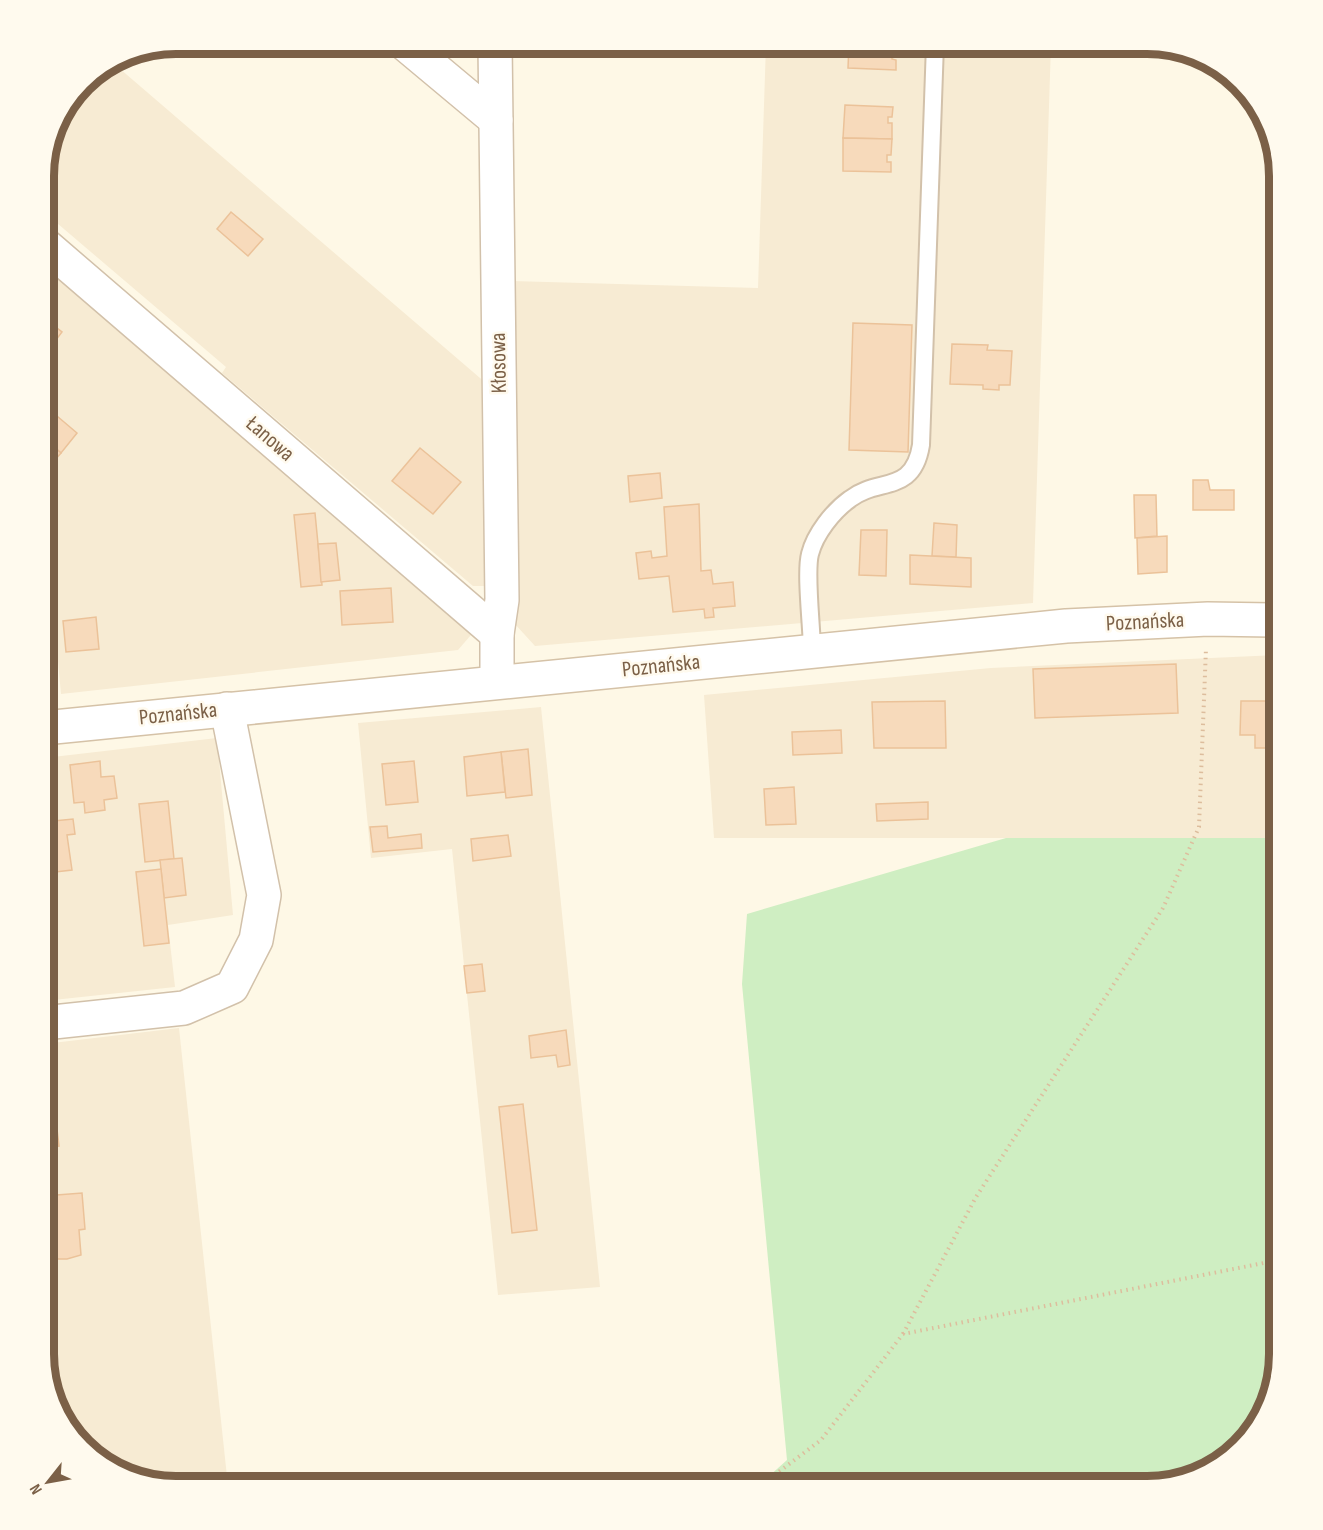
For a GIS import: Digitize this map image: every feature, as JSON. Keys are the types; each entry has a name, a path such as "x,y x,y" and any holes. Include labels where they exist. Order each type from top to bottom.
{"street":[{"path":"417,54 496,120"},
{"name":"Kłosowa","path":"495,54 502,600 497,634 497,682"},
{"name":"Łanowa","path":"54,253 497,634"},
{"name":"Poznańska","path":"54,727 1066,626 1208,619 1269,620"},
{"path":"54,1022 184,1008 232,987 256,940 264,895 227,709"}],"lane":[{"path":"812,651 809,556 817,534 850,498 897,482 918,462 921,445 935,54"}],"path":[{"path":"773,1476 821,1440 903,1334 976,1197 1163,908 1198,827 1208,619"},
{"path":"903,1334 1269,1262"}],"shaded area":[{"path":"766,54 1051,54 1033,603 535,646 514,623 512,281 758,288"},
{"path":"119,68 487,384 488,586 473,586 222,373 226,367 54,221 54,168 63,129 84,95 95,84"},
{"path":"54,268 477,628 458,650 61,694 55,629"},
{"path":"1269,655 1269,838 714,838 704,695 991,668"},
{"path":"541,707 600,1287 498,1295 452,849 371,858 358,723"},
{"path":"217,738 233,915 168,925 175,987 54,1000 54,757"},
{"path":"179,1028 227,1476 160,1475 136,1470 108,1456 84,1435 74,1422 60,1394 54,1354 54,1043"}],"green space":[{"path":"1006,838 1269,838 1268,1370 1263,1394 1249,1422 1228,1446 1215,1456 1187,1470 1148,1476 769,1476 787,1460 742,984 747,914"}],"building":[{"path":"849,54 892,54 892,59 896,60 896,70 848,68"},
{"path":"845,105 893,107 892,117 888,117 888,123 892,123 892,139 843,138"},
{"path":"843,138 892,139 891,155 887,155 887,162 891,162 891,172 843,171"},
{"path":"231,212 263,239 248,256 217,229"},
{"path":"853,323 912,325 908,452 849,450"},
{"path":"54,326 62,332 54,343"},
{"path":"952,344 988,345 987,350 1012,351 1010,385 999,385 999,390 983,389 983,385 950,384"},
{"path":"54,413 77,433 61,453 54,447"},
{"path":"54,447 61,453 54,461"},
{"path":"420,448 461,482 433,514 392,481"},
{"path":"660,473 662,498 630,502 628,476"},
{"path":"1193,480 1208,480 1210,490 1234,490 1234,510 1193,510"},
{"path":"1134,495 1156,495 1157,536 1135,538"},
{"path":"699,504 701,571 711,570 713,584 733,582 735,606 713,608 714,617 705,618 704,609 673,612 669,576 639,579 636,553 651,551 652,558 667,556 664,507"},
{"path":"315,513 322,585 301,587 294,515"},
{"path":"934,523 957,525 956,557 932,556"},
{"path":"861,530 887,530 886,576 859,575"},
{"path":"1167,536 1167,572 1138,574 1137,538"},
{"path":"336,543 340,580 321,582 318,544"},
{"path":"910,555 971,558 971,587 910,584"},
{"path":"391,588 393,622 342,625 340,591"},
{"path":"96,617 99,649 66,652 63,621"},
{"path":"1176,664 1178,713 1035,718 1033,669"},
{"path":"945,701 946,748 874,748 872,702"},
{"path":"1241,701 1269,701 1269,748 1255,748 1255,735 1240,735"},
{"path":"841,730 842,753 793,755 792,732"},
{"path":"528,749 532,795 506,798 501,752"},
{"path":"501,752 505,792 467,796 464,757"},
{"path":"100,761 101,777 114,776 117,798 104,800 105,810 85,813 84,802 74,803 70,765"},
{"path":"414,761 418,802 386,805 382,764"},
{"path":"794,787 796,824 766,825 764,789"},
{"path":"168,801 174,859 145,862 139,804"},
{"path":"928,802 928,819 877,821 876,804"},
{"path":"73,819 75,834 67,835 72,870 54,872 54,821"},
{"path":"387,826 388,838 421,834 422,848 373,852 370,827"},
{"path":"508,835 511,856 473,861 471,839"},
{"path":"182,858 186,895 164,898 160,860"},
{"path":"161,869 169,943 144,946 136,872"},
{"path":"482,964 485,991 467,993 464,966"},
{"path":"566,1030 570,1065 558,1067 556,1055 531,1058 529,1036"},
{"path":"523,1104 537,1230 512,1233 499,1107"},
{"path":"54,1112 59,1146 54,1147"},
{"path":"82,1193 85,1229 79,1230 81,1255 67,1259 54,1259 54,1195"}]}
